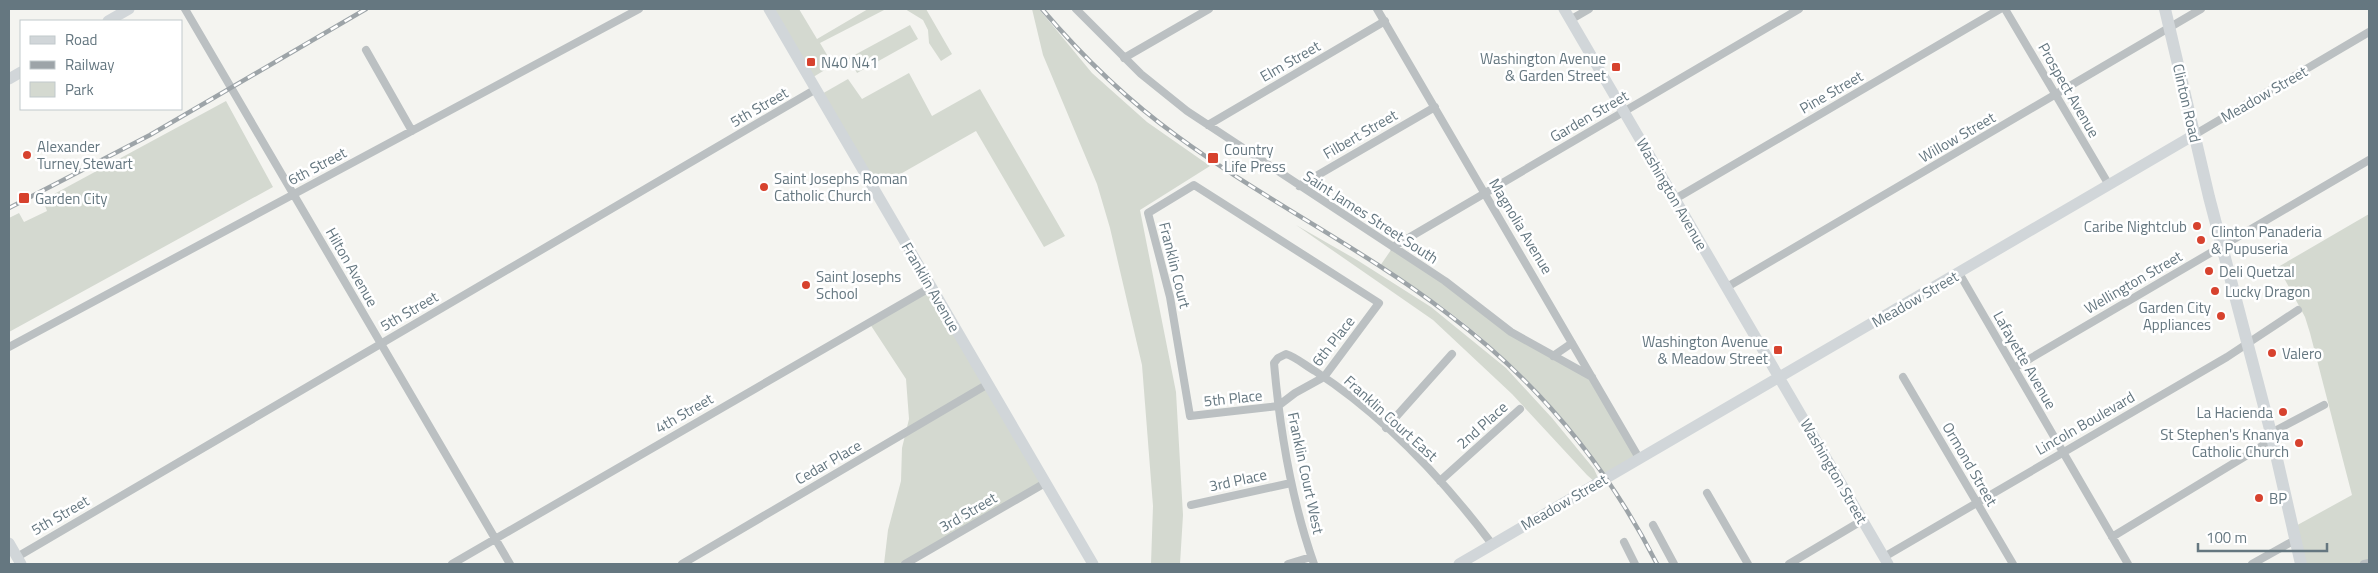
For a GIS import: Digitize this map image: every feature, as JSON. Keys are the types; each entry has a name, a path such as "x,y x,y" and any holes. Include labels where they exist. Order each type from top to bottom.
{"main road":[{"path":"110,20 129,9"},
{"name":"Franklin Avenue","path":"769,9 1093,564"},
{"name":"Washington Avenue","path":"1564,9 1780,378"},
{"name":"Clinton Road","path":"2165,9 2209,197 2271,437 2300,564"},
{"path":"9,80 20,73"},
{"name":"Meadow Street","path":"1459,564 2194,135"},
{"name":"Washington Street","path":"1780,378 1886,561"},
{"path":"9,543 19,560"}],"street":[{"name":"Hilton Avenue","path":"186,9 510,564"},
{"name":"6th Street","path":"9,347 639,9"},
{"name":"Saint James Street South","path":"1076,9 1124,58 1164,93 1208,125 1445,281 1511,332 1592,377"},
{"path":"1124,58 1209,9"},
{"name":"Magnolia Avenue","path":"1378,9 1639,458"},
{"path":"1570,20 1589,9"},
{"name":"Garden Street","path":"1393,247 1798,9"},
{"name":"Pine Street","path":"1675,199 2000,9"},
{"name":"Prospect Avenue","path":"2005,9 2109,185"},
{"name":"Willow Street","path":"1726,288 2201,9"},
{"name":"Elm Street","path":"1208,125 1385,21"},
{"name":"Meadow Street","path":"2194,135 2369,32"},
{"path":"366,50 412,131"},
{"name":"5th Street","path":"19,560 381,344 816,89"},
{"name":"Filbert Street","path":"1299,186 1435,107"},
{"name":"Wellington Street","path":"2014,368 2369,160"},
{"name":"Franklin Court","path":"1190,416 1170,297 1148,213 1194,184 1380,303"},
{"name":"Lafayette Avenue","path":"1959,273 2128,564"},
{"name":"4th Street","path":"452,564 931,286"},
{"name":"6th Place","path":"1278,406 1295,393 1324,377 1380,303"},
{"name":"Lincoln Boulevard","path":"1886,561 1976,502 2227,357 2298,310"},
{"path":"1553,356 1572,343"},
{"name":"Franklin Court East","path":"1278,358 1286,354 1324,377 1386,428 1440,481 1471,516 1492,544"},
{"path":"1386,428 1452,354"},
{"name":"Franklin Court West","path":"1278,358 1274,363 1282,437 1291,483 1313,560"},
{"name":"Ormond Street","path":"1903,377 2013,564"},
{"name":"Cedar Place","path":"682,564 988,384"},
{"path":"2112,537 2324,405"},
{"name":"5th Place","path":"1190,416 1278,406"},
{"name":"2nd Place","path":"1440,481 1520,409"},
{"name":"3rd Street","path":"905,564 1045,483"},
{"name":"3rd Place","path":"1191,505 1291,483"},
{"path":"1707,493 1748,564"},
{"path":"1789,564 1862,520"},
{"path":"1653,525 1674,564"},
{"path":"2252,564 2295,540"},
{"path":"1624,542 1635,564"},
{"path":"1288,564 1313,560"},
{"path":"2364,564 2369,563"}],"green space":[{"path":"769,9 799,9 817,39 868,9 886,9 820,43 833,65 810,79"},
{"path":"905,9 926,9 952,54 941,61 929,43 928,30 923,20"},
{"path":"1032,9 1039,9 1092,73 1147,122 1210,166 1140,210 1176,392 1183,515 1180,564 1151,564 1153,506 1142,365 1110,228 1097,184 1043,55"},
{"path":"910,25 918,39 857,73 849,58"},
{"path":"909,73 932,116 980,89 1065,236 1044,247 976,131 874,189 820,95 848,79 862,99"},
{"path":"226,101 273,187 9,332 9,218 19,213 24,222 47,211 43,200"},
{"path":"2369,214 2369,563 2301,564 2292,528 2352,495 2305,317 2278,267"},
{"path":"1296,225 1357,260 1431,307 1506,368 1552,418 1594,469 1600,482 1597,484 1587,475 1512,394 1433,320"},
{"path":"1393,247 1511,332 1585,372 1640,458 1608,478 1559,415 1506,359 1446,310 1380,266"},
{"path":"931,283 1047,481 903,564 884,564 888,530 901,481 902,448 909,419 906,379 868,321"}],"railway":[{"path":"9,208 150,135 366,9"},
{"path":"1042,9 1106,77 1158,122 1244,182 1382,267 1448,314 1511,367 1540,396 1592,459 1616,493 1657,564"}],"place":[{"name":"N40 N41","path":"811,62"},
{"name":"Washington Avenue & Garden Street","path":"1616,67"},
{"name":"Alexander Turney Stewart","path":"27,155"},
{"name":"Country Life Press","path":"1213,158"},
{"name":"Saint Josephs Roman Catholic Church","path":"764,187"},
{"name":"Garden City","path":"24,198"},
{"name":"Caribe Nightclub","path":"2197,226"},
{"name":"Clinton Panaderia & Pupuseria","path":"2201,240"},
{"name":"Deli Quetzal","path":"2209,271"},
{"name":"Saint Josephs School","path":"806,285"},
{"name":"Lucky Dragon","path":"2215,291"},
{"name":"Garden City Appliances","path":"2221,316"},
{"name":"Washington Avenue & Meadow Street","path":"1778,350"},
{"name":"Valero","path":"2272,353"},
{"name":"La Hacienda","path":"2283,412"},
{"name":"St Stephen's Knanya Catholic Church","path":"2299,443"},
{"name":"BP","path":"2259,498"}]}
